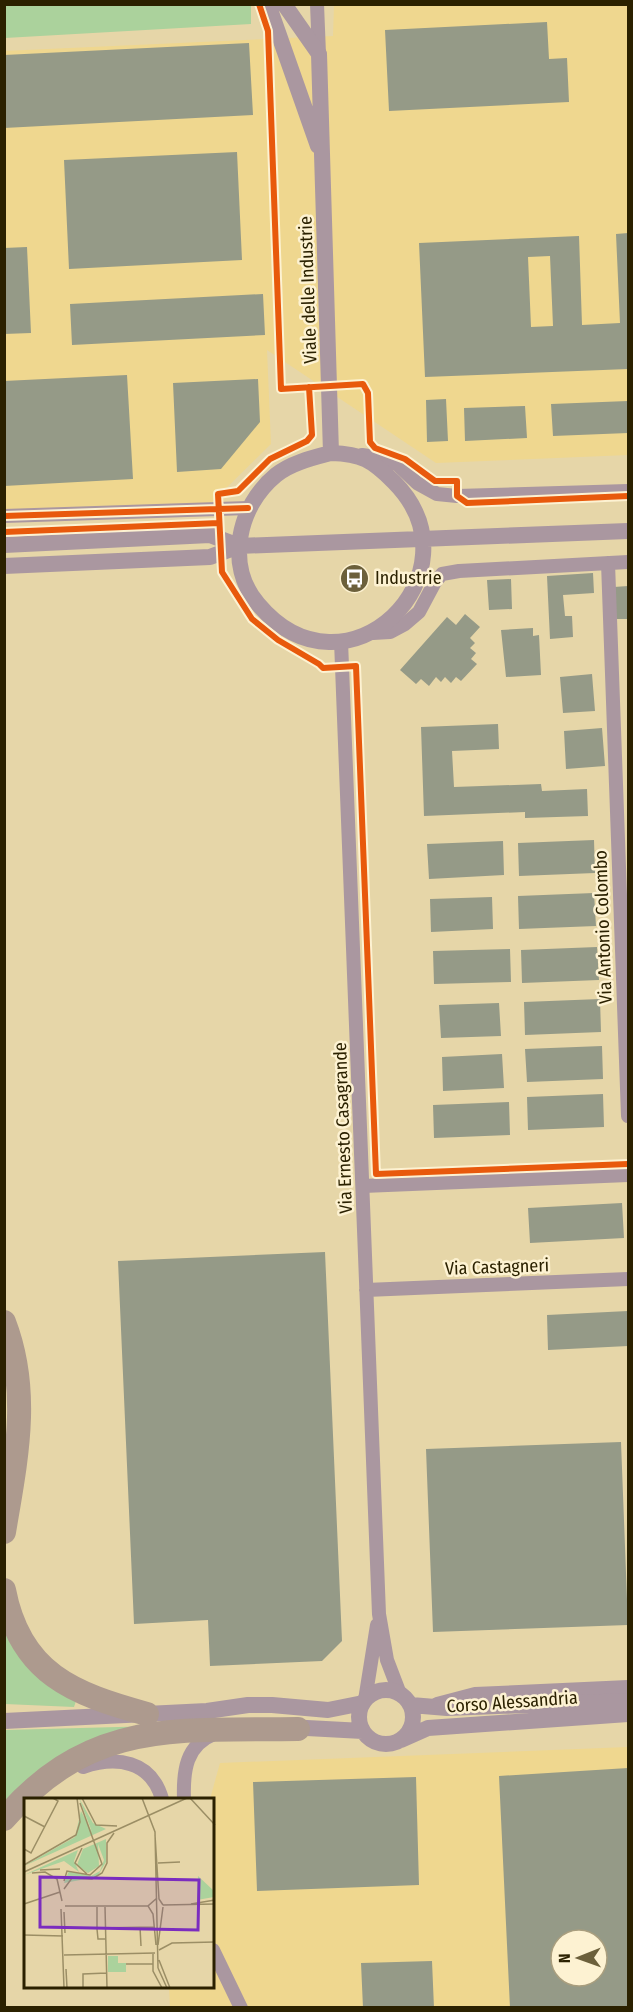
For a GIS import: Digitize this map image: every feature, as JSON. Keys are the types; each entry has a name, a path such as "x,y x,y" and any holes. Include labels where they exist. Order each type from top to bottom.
{"highway":[{"path":"4,1322 17,1363 21,1411 4,1532"},
{"path":"4,1590 19,1632 39,1661 53,1676 82,1694 147,1714"},
{"path":"24,1798 40,1781 94,1750 157,1732 298,1729"},
{"path":"4,1820 24,1798"}],"street":[{"name":"Viale delle Industrie","path":"268,4 324,161"},
{"path":"284,4 319,54"},
{"name":"Viale delle Industrie","path":"317,4 324,161 331,453"},
{"path":"628,491 457,496 437,494 417,483 398,465 383,458 331,453 303,460 277,474 256,494 248,508 239,546 243,575 253,598 270,618 291,632 316,640 341,641 373,633 390,632 419,612 435,582 442,574 628,562"},
{"path":"357,454 378,467 404,492 418,516 423,540 420,573 406,604 392,619 373,633"},
{"path":"4,516 248,508"},
{"path":"4,566 210,557 239,546 628,531"},
{"path":"4,545 210,535 239,546"},
{"name":"Via Antonio Colombo","path":"608,563 628,1116"},
{"name":"Via Ernesto Casagrande","path":"341,641 379,1614 387,1660 406,1699"},
{"path":"614,737 628,736"},
{"path":"363,1186 628,1175"},
{"name":"Via Castagneri","path":"366,1290 628,1279"},
{"name":"Via Ernesto Casagrande","path":"364,1702 379,1614"},
{"name":"Corso Alessandria","path":"429,1706 475,1694 628,1687"},
{"path":"4,1721 207,1712 272,1705 328,1710 364,1702 382,1690 429,1706 447,1708 628,1701"},
{"path":"364,1702 359,1715 363,1731 369,1737 384,1744 401,1740 407,1735 413,1720 406,1699"},
{"path":"207,1712 298,1729 363,1731"},
{"path":"4,1713 43,1718"},
{"name":"Corso Alessandria","path":"401,1740 428,1728 628,1714"},
{"path":"184,1798 184,1776 190,1753 206,1737 230,1730"},
{"path":"36,1798 82,1767 110,1760 133,1764 144,1771 161,1798"},
{"path":"4,1820 24,1807"},
{"path":"214,1953 241,2007"}],"shaded area":[{"path":"334,5 628,5 628,455 436,463 267,350 271,444 204,510 5,516 4,51 333,36"},
{"path":"628,1747 628,2007 170,2008 169,1988 214,1988 214,1798 210,1798 220,1763"}],"green space":[{"path":"5,4 251,5 251,24 5,38"},
{"path":"4,1623 76,1701 74,1707 5,1704"},
{"path":"156,1726 5,1802 5,1730"}],"building":[{"path":"547,22 549,59 567,58 569,102 389,111 385,30"},
{"path":"249,43 253,115 4,128 4,55"},
{"path":"237,152 242,260 69,269 64,160"},
{"path":"628,233 628,369 425,377 419,243 579,236 582,325 620,323 616,234","holes":["550,256 553,326 531,327 528,257"]},
{"path":"27,247 31,333 4,334 4,248"},
{"path":"263,294 265,335 72,345 70,304"},
{"path":"127,375 133,479 4,486 4,381"},
{"path":"258,379 260,422 221,469 177,472 173,383"},
{"path":"446,399 448,441 427,442 426,400"},
{"path":"628,401 628,433 553,436 551,404"},
{"path":"525,406 527,438 465,441 464,408"},
{"path":"593,573 594,593 563,595 565,616 572,616 573,637 550,639 547,576"},
{"path":"511,579 512,609 489,610 487,580"},
{"path":"628,586 628,619 616,619 614,587"},
{"path":"465,614 480,627 470,638 475,643 470,648 476,653 471,659 477,664 461,681 456,677 451,683 445,677 441,682 436,677 429,686 421,679 416,684 400,670 447,617 456,625"},
{"path":"533,628 533,636 539,635 541,675 506,677 501,630"},
{"path":"592,674 595,711 563,713 560,677"},
{"path":"498,724 499,749 452,751 454,787 541,784 542,791 587,789 588,816 525,818 525,812 424,816 421,727"},
{"path":"602,728 605,766 566,769 564,731"},
{"path":"594,840 595,873 519,876 518,843"},
{"path":"503,841 504,875 429,879 427,844"},
{"path":"594,893 596,926 519,929 518,896"},
{"path":"492,897 493,929 431,932 430,899"},
{"path":"597,947 599,980 522,983 521,950"},
{"path":"510,949 511,982 434,984 433,951"},
{"path":"600,999 601,1032 525,1035 524,1002"},
{"path":"499,1003 501,1036 441,1038 439,1005"},
{"path":"602,1046 603,1079 527,1082 525,1049"},
{"path":"502,1054 504,1088 443,1091 442,1057"},
{"path":"603,1094 604,1127 528,1130 527,1097"},
{"path":"509,1102 510,1135 434,1138 433,1105"},
{"path":"622,1203 624,1238 530,1243 528,1208"},
{"path":"325,1252 342,1641 322,1661 210,1666 208,1620 134,1624 118,1261"},
{"path":"628,1311 628,1346 548,1350 547,1315"},
{"path":"621,1442 628,1625 433,1632 426,1449"},
{"path":"628,1768 628,2008 510,2008 499,1776"},
{"path":"416,1777 419,1885 257,1891 253,1782"},
{"path":"432,1961 434,2008 363,2008 361,1963"}],"cycle path":[{"path":"259,4 268,31 281,389 363,384 368,393 370,442 375,448 405,459 435,481 457,481 457,496 467,503 628,496"},
{"path":"309,387 312,435 307,441 270,459 238,491 218,494 222,572 252,619 278,640 323,668 356,666 376,1174 628,1164"},
{"path":"4,516 248,508"},
{"path":"4,532 219,523"}],"place":[{"name":"Industrie","path":"354,578"}]}
